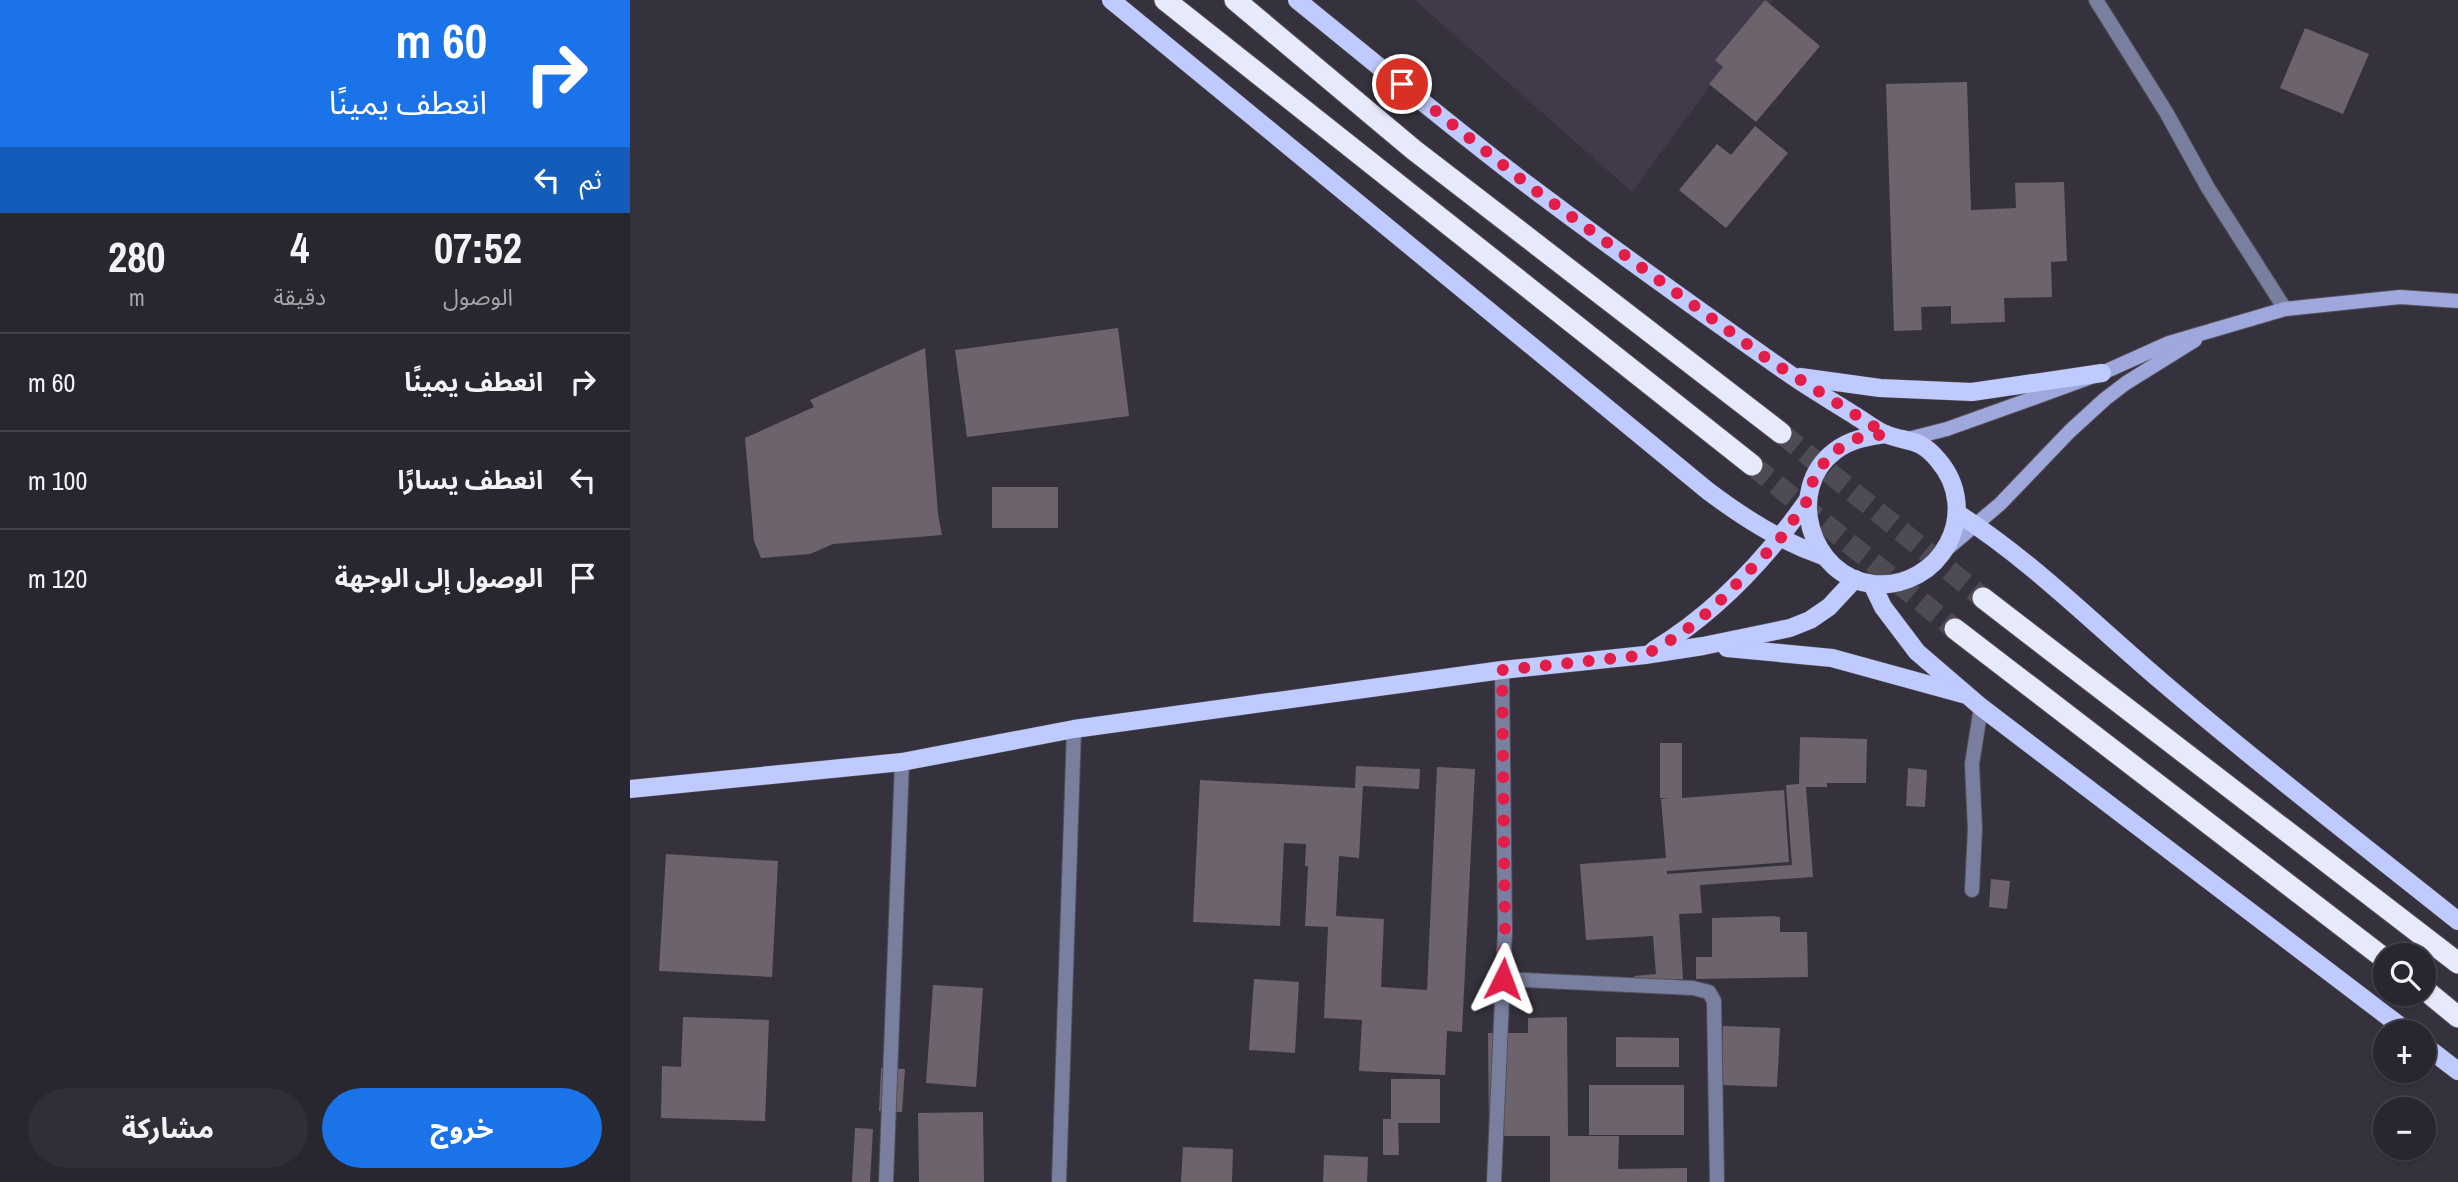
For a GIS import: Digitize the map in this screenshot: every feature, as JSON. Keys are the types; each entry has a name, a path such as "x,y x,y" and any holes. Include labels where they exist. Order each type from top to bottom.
{"highway":[{"path":"1165,0 1752,465"},
{"path":"1235,0 1414,150 1781,433"},
{"path":"1983,598 2458,963"},
{"path":"1955,629 2373,950"},
{"path":"2436,999 2458,1017"}],"main road":[{"path":"1111,0 1708,491 1780,539 1823,556"},
{"path":"1297,0 1528,185 1791,376 1886,434 1923,445 1945,468 1957,497 1954,533 1944,551"},
{"path":"1908,439 1947,429 2102,373 2169,343 2285,309 2400,297 2458,302"},
{"path":"1807,501 1813,539 1823,556 1838,569 1863,581 1893,583 1913,578 1931,567 1944,551 2000,504 2070,431 2105,399 2211,330"},
{"path":"1791,376 1880,388 1972,392 2102,373"},
{"path":"1645,655 1681,634 1713,608 1780,539 1807,501 1815,474 1833,452 1858,438 1886,434"},
{"path":"1957,513 2066,595 2143,666 2228,738 2458,921"},
{"path":"630,789 902,762 1074,729 1502,670 1703,646 1790,628 1810,620 1863,581"},
{"path":"1863,581 1917,652 1974,701 2392,1020"},
{"path":"1703,646 1832,658 1974,701"},
{"path":"2436,1054 2458,1071"}],"street":[{"path":"2096,0 2166,112 2208,188 2285,309"},
{"path":"1494,1182 1505,931 1502,670"},
{"path":"1972,890 1975,830 1972,764 1974,701"},
{"path":"1059,1182 1074,729"},
{"path":"886,1182 902,762"},
{"path":"1503,979 1693,988 1709,992 1714,1001 1717,1182"}],"shaded area":[{"path":"1415,0 1773,0 1632,192"}],"building":[{"path":"1765,0 1820,46 1756,122 1709,84 1723,67 1715,60"},
{"path":"2305,28 2369,54 2343,114 2280,88"},
{"path":"1967,82 1971,210 2016,208 2015,183 2064,182 2067,261 2051,262 2052,297 2004,298 2005,322 1951,324 1951,306 1921,307 1922,330 1894,331 1886,84"},
{"path":"1755,126 1788,153 1726,228 1679,190 1717,144 1731,155"},
{"path":"1118,328 1129,416 967,437 955,350"},
{"path":"925,348 942,535 833,544 810,554 761,558 754,541 745,438 814,407 810,400"},
{"path":"992,487 1058,487 1058,528 992,528"},
{"path":"1800,737 1867,739 1866,783 1827,783 1827,787 1806,787 1813,877 1700,885 1702,913 1679,914 1683,979 1635,983 1634,976 1656,974 1653,936 1586,940 1580,864 1666,858 1661,799 1669,798 1660,798 1660,743 1682,743 1682,798 1784,790 1789,862 1667,871 1667,874 1792,865 1786,785 1799,784"},
{"path":"1356,766 1420,769 1419,789 1363,786 1359,858 1339,856 1336,916 1384,919 1381,987 1427,990 1437,767 1475,769 1462,1032 1447,1031 1445,1075 1359,1071 1362,1020 1324,1018 1328,927 1305,926 1308,866 1305,866 1306,844 1284,843 1280,926 1193,922 1200,780 1355,788"},
{"path":"1908,768 1927,770 1925,807 1906,806"},
{"path":"666,854 778,861 772,977 659,971"},
{"path":"1991,879 2010,881 2007,909 1989,907"},
{"path":"1780,917 1780,932 1807,932 1808,977 1696,979 1696,957 1712,957 1712,918"},
{"path":"1254,979 1299,982 1295,1053 1249,1050"},
{"path":"933,985 983,988 976,1087 926,1083"},
{"path":"683,1017 769,1020 765,1121 661,1118 662,1066 681,1067"},
{"path":"1567,1017 1568,1136 1619,1136 1618,1169 1687,1168 1687,1182 1550,1182 1550,1136 1489,1136 1488,1033 1528,1033 1528,1018"},
{"path":"1723,1026 1780,1028 1777,1087 1721,1085"},
{"path":"1616,1037 1679,1038 1679,1067 1616,1067"},
{"path":"881,1068 905,1069 902,1112 879,1111"},
{"path":"1391,1079 1440,1079 1440,1123 1398,1123 1399,1155 1383,1155 1383,1119 1391,1119"},
{"path":"1589,1085 1684,1085 1684,1135 1589,1135"},
{"path":"983,1112 984,1182 919,1182 918,1113"},
{"path":"855,1128 873,1129 870,1182 852,1182"},
{"path":"1183,1147 1233,1149 1232,1182 1181,1182"},
{"path":"1324,1155 1368,1157 1367,1182 1323,1182"}],"tunnel":[{"path":"1781,433 1983,598"},
{"path":"1752,465 1955,629"}],"route":[{"path":"1402,84 1528,185 1791,376 1886,434 1858,438 1833,452 1815,474 1807,501 1780,539 1713,608 1681,634 1645,655 1502,670 1505,931 1503,979"}]}
